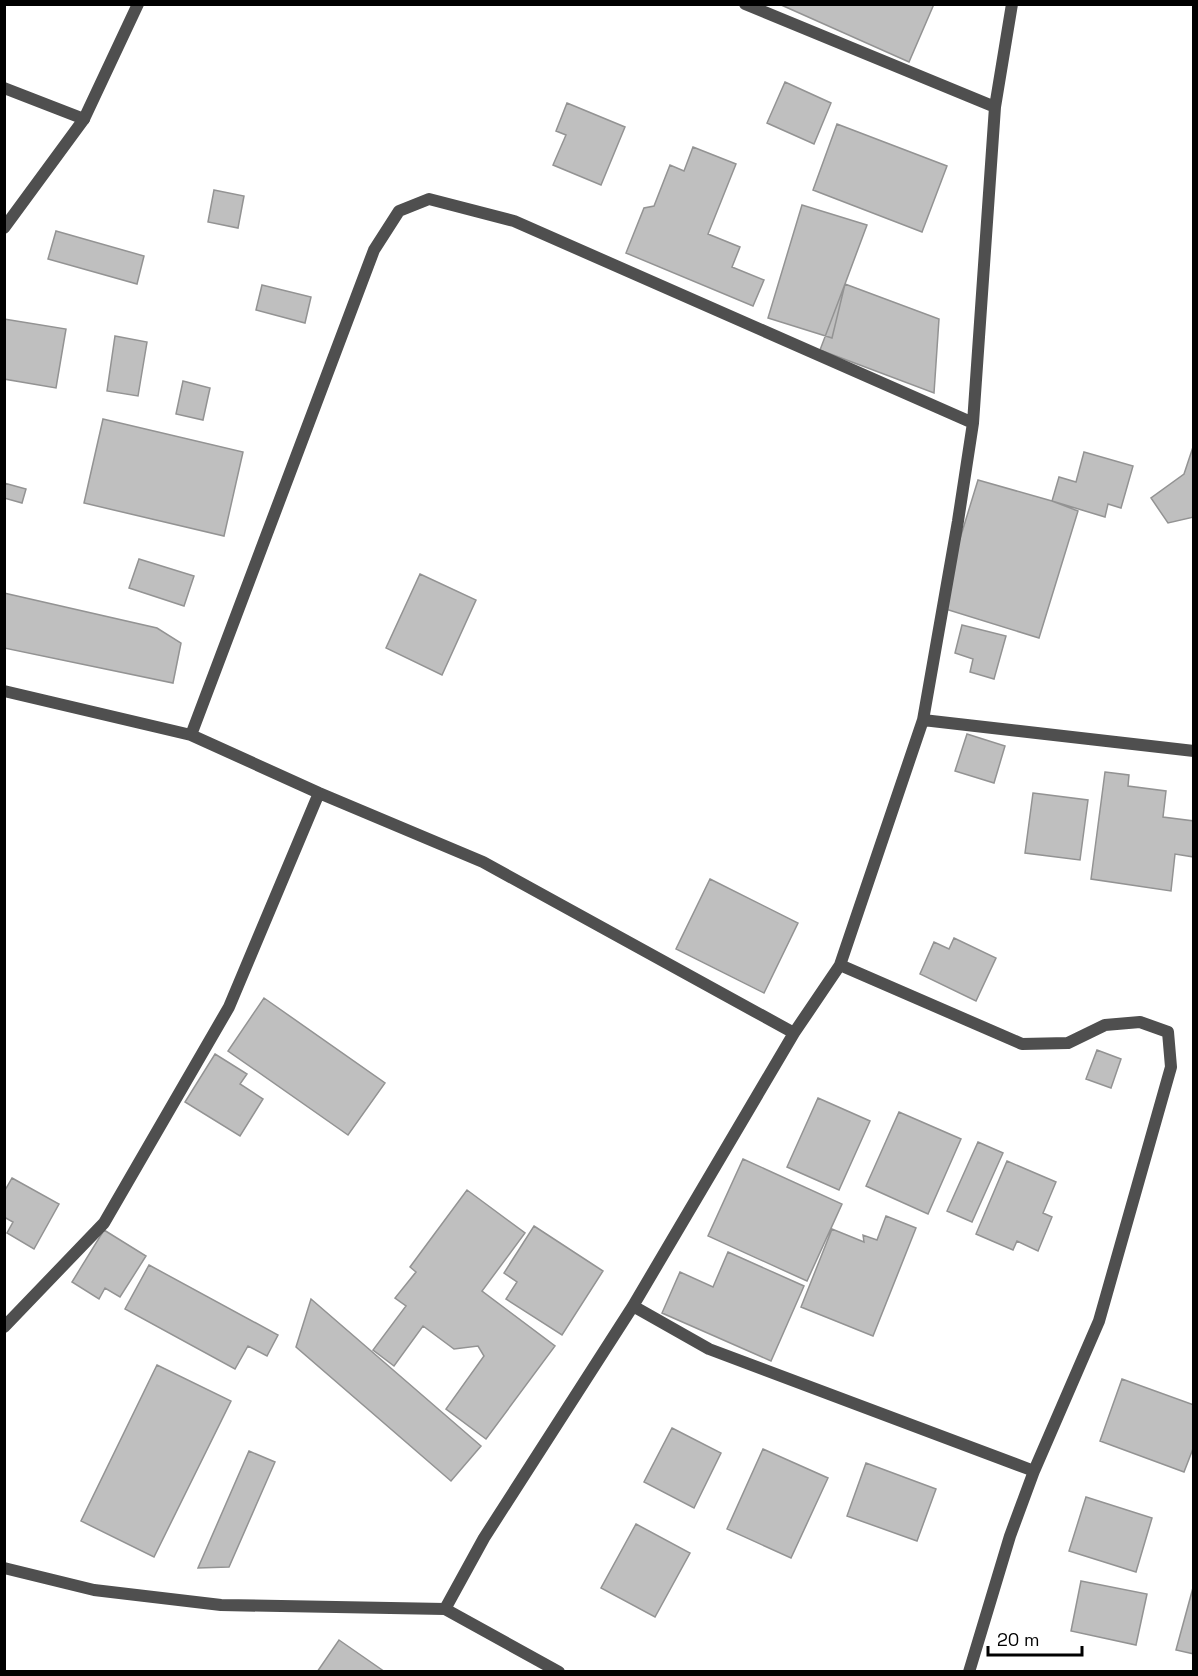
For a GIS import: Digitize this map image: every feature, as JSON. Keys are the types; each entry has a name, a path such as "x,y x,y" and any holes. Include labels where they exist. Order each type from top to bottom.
{"street":[{"path":"4,228 84,119 138,4"},
{"path":"745,4 995,106"},
{"path":"446,1609 484,1538 633,1306 794,1034 840,965 923,720 973,423 995,106 1012,4"},
{"path":"4,88 84,119"},
{"path":"191,735 375,250 399,211 429,199 514,221 973,423"},
{"path":"4,691 191,735 319,793 483,862 794,1034"},
{"path":"923,720 1190,751 1194,738"},
{"path":"4,1327 104,1223 229,1007 319,793"},
{"path":"840,965 1022,1044 1068,1043 1105,1025 1140,1022 1168,1032 1171,1067 1099,1321 1034,1471 1010,1536 969,1671"},
{"path":"633,1306 710,1349 1034,1471"},
{"path":"4,1568 94,1590 221,1605 446,1609 559,1671"}],"building":[{"path":"779,4 934,4 909,62"},
{"path":"785,82 831,103 814,144 767,123"},
{"path":"567,103 625,127 601,185 553,165 566,135 556,131"},
{"path":"837,124 947,166 922,232 813,190"},
{"path":"693,147 736,164 708,234 740,247 732,267 764,280 753,306 626,253 644,208 654,206 670,165 684,171"},
{"path":"214,190 244,196 238,228 208,222"},
{"path":"802,205 867,225 845,284 832,338 768,318"},
{"path":"56,231 144,256 137,284 48,259"},
{"path":"845,284 939,319 934,393 820,350"},
{"path":"262,285 311,297 305,323 256,310"},
{"path":"4,319 66,329 56,388 4,379"},
{"path":"115,336 147,342 138,396 107,391"},
{"path":"183,381 210,388 203,420 176,414"},
{"path":"103,419 243,452 224,536 84,503"},
{"path":"1194,444 1194,517 1168,523 1151,498 1184,474"},
{"path":"1084,452 1133,466 1121,508 1108,504 1105,517 1052,501 1059,477 1076,482"},
{"path":"978,480 1052,501 1078,511 1039,638 939,607"},
{"path":"4,483 26,489 22,503 4,498"},
{"path":"139,559 194,576 184,606 129,588"},
{"path":"420,574 476,600 442,675 386,648"},
{"path":"4,593 157,628 181,643 173,683 4,648"},
{"path":"962,625 1006,636 994,679 970,672 973,659 955,653"},
{"path":"967,734 1005,746 994,783 955,771"},
{"path":"1105,772 1129,775 1128,786 1166,791 1163,817 1194,821 1194,857 1175,854 1171,891 1091,879"},
{"path":"1033,793 1088,800 1080,860 1025,853"},
{"path":"710,879 798,923 764,993 676,949"},
{"path":"954,938 996,958 976,1001 920,974 934,942 949,949"},
{"path":"264,998 385,1083 348,1135 228,1051"},
{"path":"1097,1050 1121,1059 1111,1088 1086,1079"},
{"path":"215,1054 247,1074 240,1084 263,1099 240,1136 185,1102"},
{"path":"818,1098 870,1121 839,1190 787,1167"},
{"path":"899,1112 961,1139 928,1214 866,1186"},
{"path":"978,1142 1003,1153 972,1222 947,1211"},
{"path":"743,1159 842,1204 807,1281 708,1236"},
{"path":"1007,1161 1056,1182 1043,1213 1052,1217 1038,1251 1017,1241 1013,1250 976,1234"},
{"path":"12,1178 59,1204 34,1249 7,1233 13,1222 4,1217 4,1192"},
{"path":"467,1190 525,1233 482,1291 555,1346 486,1439 446,1409 484,1356 478,1346 454,1349 423,1326 394,1366 373,1350 406,1306 395,1298 416,1272 410,1267"},
{"path":"886,1216 916,1228 873,1336 801,1307 832,1229 864,1242 863,1235 877,1240"},
{"path":"534,1226 603,1271 562,1335 506,1299 517,1282 504,1273"},
{"path":"104,1230 146,1256 120,1297 105,1288 99,1299 72,1282"},
{"path":"728,1252 804,1286 771,1361 662,1313 680,1272 713,1287"},
{"path":"149,1265 278,1335 267,1356 248,1346 235,1369 125,1309"},
{"path":"311,1299 481,1446 451,1481 296,1347"},
{"path":"157,1365 231,1401 154,1557 81,1521"},
{"path":"1122,1379 1194,1405 1194,1446 1184,1472 1100,1441"},
{"path":"672,1428 721,1453 694,1508 644,1482"},
{"path":"763,1449 828,1478 791,1558 727,1529"},
{"path":"249,1451 275,1462 229,1567 198,1568"},
{"path":"866,1463 936,1489 917,1541 847,1516"},
{"path":"1086,1497 1152,1518 1136,1572 1069,1551"},
{"path":"636,1524 690,1553 655,1617 601,1588"},
{"path":"1081,1581 1147,1594 1136,1645 1071,1631"},
{"path":"1194,1584 1194,1654 1176,1650"},
{"path":"339,1640 385,1672 317,1672"}]}
